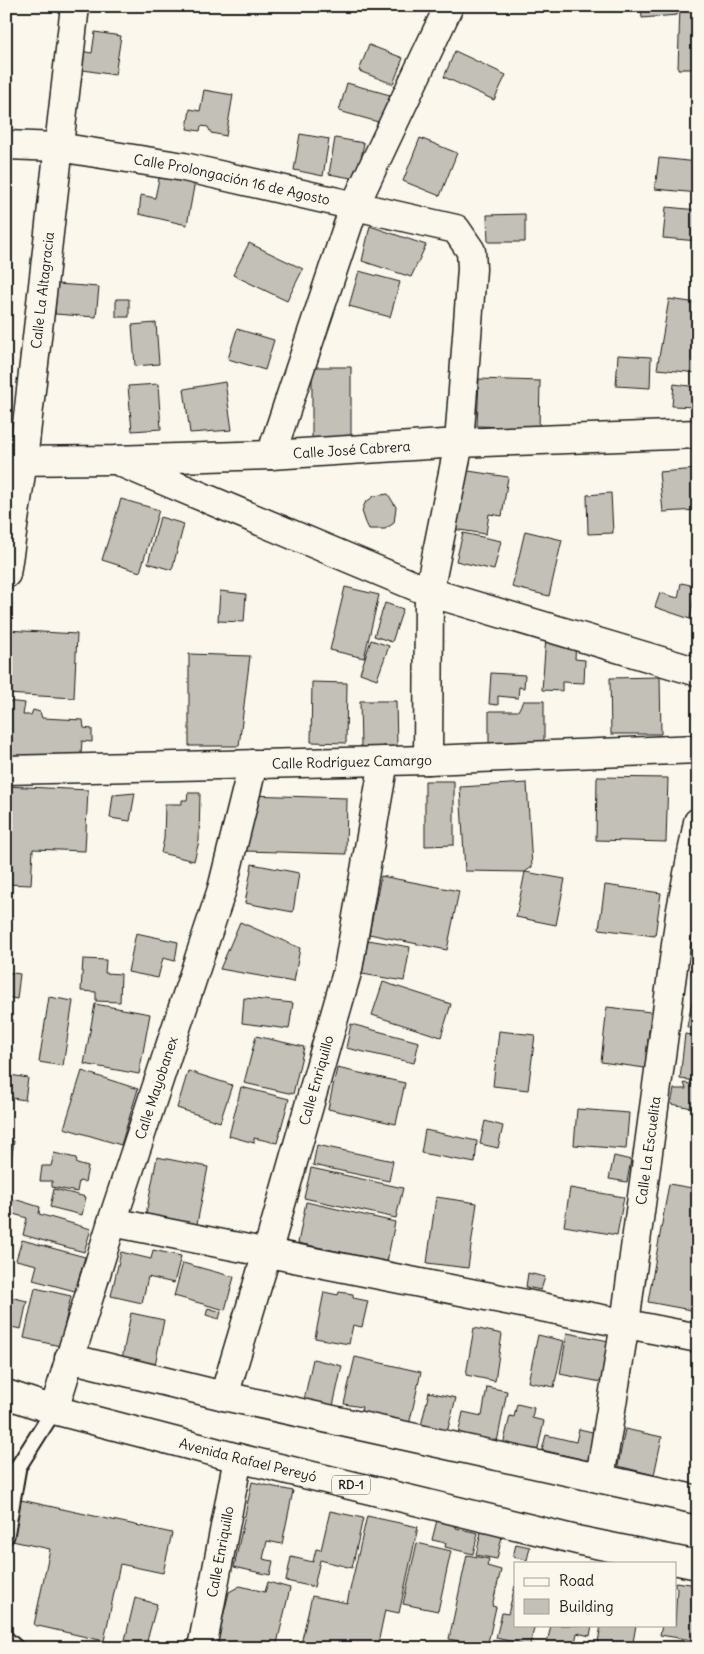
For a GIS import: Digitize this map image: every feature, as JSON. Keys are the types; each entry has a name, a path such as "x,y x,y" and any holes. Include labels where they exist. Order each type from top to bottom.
{"street":[{"name":"Calle La Altagracia","path":"6,574 14,460 58,147 75,6"},
{"path":"271,455 354,207 449,6"},
{"name":"Calle Prolongación 16 de Agosto","path":"6,145 58,147 184,166 354,207 456,229 471,251 472,269 460,442"},
{"name":"Calle José Cabrera","path":"14,460 114,460 271,455 460,442 698,434"},
{"path":"428,760 429,592 460,442"},
{"path":"114,460 429,592 698,672"},
{"name":"Calle Rodríguez Camargo","path":"6,770 428,760 698,749"},
{"name":"Calle Enriquillo","path":"224,1396 348,969 384,760"},
{"name":"Calle Mayobanex","path":"54,1410 112,1222 222,889 253,764"},
{"name":"Calle La Escuelita","path":"600,1478 689,918 698,822"},
{"path":"112,1222 698,1338"},
{"path":"69,1358 224,1396 698,1500"},
{"name":"Avenida Rafael Pereyó","path":"6,1394 54,1410 238,1458 581,1541 698,1565"},
{"name":"Calle Enriquillo","path":"202,1648 238,1458"}],"lane":[{"path":"6,1536 18,1467 54,1410"},
{"path":"6,1639 16,1648"}],"building":[{"path":"641,6 680,6 677,15 642,18"},
{"path":"680,6 698,6 698,69 678,69"},
{"path":"95,32 121,36 115,75 77,69 80,51 92,53"},
{"path":"369,45 403,58 393,84 359,71"},
{"path":"455,51 506,75 494,100 444,77"},
{"path":"347,83 390,95 382,123 339,111"},
{"path":"204,90 233,95 226,136 211,133 208,127 201,126 200,131 187,129 190,109 200,111"},
{"path":"6,93 12,95 9,111 6,110"},
{"path":"300,134 329,139 323,176 294,170"},
{"path":"335,138 364,143 357,179 329,174"},
{"path":"420,138 457,153 440,196 403,181"},
{"path":"659,158 698,162 698,193 655,189"},
{"path":"160,174 195,181 187,225 139,214 141,195 155,198"},
{"path":"6,179 10,180 6,202"},
{"path":"666,207 698,210 698,241 663,238"},
{"path":"525,214 525,242 488,242 487,215"},
{"path":"370,226 426,245 411,277 362,261"},
{"path":"249,243 303,269 287,301 233,275"},
{"path":"359,271 400,282 390,317 349,306"},
{"path":"57,284 99,287 96,317 55,314"},
{"path":"116,299 129,299 129,317 116,317"},
{"path":"669,299 698,303 698,373 657,369"},
{"path":"156,323 159,364 135,366 132,325"},
{"path":"237,329 274,340 265,370 228,359"},
{"path":"618,355 651,357 650,388 616,386"},
{"path":"312,367 351,367 351,447 312,447"},
{"path":"479,379 540,381 539,428 477,426"},
{"path":"225,382 232,430 190,433 184,389"},
{"path":"158,384 161,429 132,431 128,386"},
{"path":"674,384 697,387 696,407 672,406"},
{"path":"698,469 698,510 663,512 659,472"},
{"path":"462,470 508,477 502,516 489,514 486,534 453,529"},
{"path":"611,493 613,533 588,534 587,495"},
{"path":"388,494 396,507 394,523 385,529 369,529 362,511 365,503 374,496"},
{"path":"121,499 159,510 140,572 102,560"},
{"path":"160,517 184,524 172,570 148,563"},
{"path":"525,531 562,540 549,596 512,587"},
{"path":"463,533 501,541 494,570 456,561"},
{"path":"681,583 696,586 690,619 655,607 660,593 678,598"},
{"path":"345,587 379,595 364,658 330,650"},
{"path":"220,591 246,594 244,622 218,621"},
{"path":"385,603 403,609 392,642 374,636"},
{"path":"6,630 77,634 74,698 6,694"},
{"path":"546,637 576,639 575,659 585,660 584,683 562,682 562,691 542,690"},
{"path":"371,640 389,646 377,679 360,673"},
{"path":"189,654 250,656 239,746 189,746"},
{"path":"491,673 525,675 524,688 519,687 518,698 498,696 498,705 489,704"},
{"path":"660,677 661,734 611,734 610,678"},
{"path":"312,682 347,683 346,743 311,742"},
{"path":"6,701 25,703 23,715 31,715 33,710 40,712 42,718 83,720 84,728 92,729 92,742 82,741 81,754 6,758"},
{"path":"360,701 396,701 397,747 361,747"},
{"path":"523,701 544,701 544,751 489,751 489,711 518,711"},
{"path":"597,777 668,778 666,842 596,840"},
{"path":"425,781 454,781 454,845 425,846"},
{"path":"527,783 532,867 525,872 465,871 460,787"},
{"path":"6,786 88,790 85,851 33,849 31,885 6,884"},
{"path":"135,793 130,821 110,818 113,795"},
{"path":"188,793 200,793 199,841 194,861 161,853 164,839 165,804 182,804 182,800 187,800"},
{"path":"247,795 347,798 346,854 245,851"},
{"path":"252,864 299,873 293,912 245,903"},
{"path":"525,872 565,879 556,925 516,917"},
{"path":"381,876 459,891 447,950 369,934"},
{"path":"605,885 661,893 655,936 599,929"},
{"path":"240,922 300,948 294,982 220,969"},
{"path":"136,933 178,942 175,961 163,958 158,978 128,972"},
{"path":"368,940 410,947 404,981 362,974"},
{"path":"83,959 106,960 105,973 121,974 120,1002 96,1001 96,992 81,991"},
{"path":"6,972 20,974 17,999 6,997"},
{"path":"696,981 698,982 698,1029 687,1027"},
{"path":"383,982 451,1004 441,1037 372,1015"},
{"path":"49,997 73,1001 63,1066 39,1062"},
{"path":"244,998 293,1003 289,1029 242,1023"},
{"path":"95,1004 150,1014 139,1074 84,1064"},
{"path":"607,1007 651,1012 645,1068 601,1062"},
{"path":"351,1024 419,1042 414,1063 346,1048"},
{"path":"499,1031 535,1035 528,1090 493,1086"},
{"path":"685,1034 698,1036 698,1081 680,1079"},
{"path":"256,1036 304,1047 293,1094 244,1083"},
{"path":"6,1057 13,1058 10,1075 28,1078 25,1100 6,1097"},
{"path":"337,1068 405,1083 396,1124 328,1109"},
{"path":"82,1071 138,1089 121,1145 64,1128"},
{"path":"188,1071 232,1085 220,1122 177,1108"},
{"path":"684,1083 698,1085 698,1109 671,1104 674,1089 686,1089"},
{"path":"241,1087 289,1099 277,1143 254,1138 254,1143 229,1136"},
{"path":"577,1109 629,1113 626,1149 574,1145"},
{"path":"485,1121 503,1126 498,1148 480,1144"},
{"path":"425,1130 477,1141 475,1163 421,1153"},
{"path":"6,1139 14,1141 9,1174 6,1174"},
{"path":"317,1145 393,1161 389,1181 313,1165"},
{"path":"54,1153 76,1158 77,1164 88,1167 85,1182 79,1181 77,1192 52,1187 52,1181 40,1181 42,1166 51,1166"},
{"path":"614,1156 631,1160 627,1182 609,1179"},
{"path":"157,1157 208,1167 197,1224 146,1214"},
{"path":"311,1168 403,1188 396,1218 304,1198"},
{"path":"669,1184 698,1189 698,1301 696,1311 648,1302"},
{"path":"570,1188 624,1197 617,1235 564,1226"},
{"path":"54,1189 86,1197 82,1215 50,1207"},
{"path":"436,1197 477,1203 468,1268 427,1263"},
{"path":"14,1199 40,1207 39,1214 91,1229 84,1252 23,1235 27,1218 10,1213"},
{"path":"306,1202 395,1222 387,1262 298,1243"},
{"path":"22,1240 85,1257 75,1291 33,1280 37,1265 16,1260"},
{"path":"153,1250 181,1256 174,1283 148,1277 142,1303 111,1296 121,1252 151,1259"},
{"path":"183,1263 234,1277 225,1310 174,1296"},
{"path":"528,1273 545,1277 541,1290 526,1287"},
{"path":"35,1288 71,1296 60,1346 24,1338"},
{"path":"324,1292 338,1295 339,1292 353,1294 353,1298 368,1301 362,1327 353,1325 349,1344 315,1338"},
{"path":"6,1296 27,1301 21,1329 6,1326"},
{"path":"208,1308 221,1312 219,1319 206,1315"},
{"path":"131,1313 164,1320 155,1365 122,1359"},
{"path":"474,1328 502,1334 495,1381 466,1375"},
{"path":"567,1333 609,1341 601,1382 560,1374"},
{"path":"538,1335 564,1341 554,1387 528,1382"},
{"path":"355,1357 421,1372 409,1425 360,1414 362,1407 344,1404"},
{"path":"313,1359 342,1366 333,1406 304,1400"},
{"path":"487,1387 507,1391 497,1442 458,1435 463,1412 482,1416"},
{"path":"429,1392 456,1398 446,1436 420,1430"},
{"path":"517,1404 534,1408 532,1418 544,1421 537,1453 503,1445 510,1416 514,1417"},
{"path":"579,1429 597,1433 590,1461 542,1450 546,1435 576,1442"},
{"path":"625,1429 662,1437 654,1475 618,1466"},
{"path":"252,1482 293,1491 282,1544 267,1541 263,1559 273,1561 270,1575 234,1567"},
{"path":"21,1500 172,1533 163,1573 120,1564 104,1641 34,1625 50,1549 12,1541"},
{"path":"330,1511 363,1518 352,1568 320,1560 314,1587 286,1581 291,1557 313,1562 316,1549 321,1550"},
{"path":"367,1516 418,1527 399,1613 385,1610 377,1648 349,1648 328,1643 327,1648 300,1648 312,1596 347,1603"},
{"path":"438,1516 457,1521 456,1528 478,1533 473,1554 445,1547 446,1543 432,1540"},
{"path":"481,1532 502,1536 497,1559 476,1555"},
{"path":"417,1543 451,1551 438,1611 403,1604"},
{"path":"516,1544 530,1547 527,1560 513,1557"},
{"path":"467,1555 489,1559 487,1566 501,1570 492,1606 496,1607 487,1647 449,1639"},
{"path":"268,1582 290,1588 276,1648 243,1648 217,1642 229,1592 240,1586 265,1592"},
{"path":"676,1582 698,1585 698,1641 660,1635 662,1626 676,1626"},
{"path":"514,1590 514,1626 535,1626 530,1644 541,1646 541,1648 521,1648 522,1644 496,1638 502,1613 508,1614"},
{"path":"135,1598 157,1604 145,1648 124,1644"},
{"path":"551,1626 592,1626 590,1636 577,1633 574,1648 546,1648"},
{"path":"601,1626 636,1626 632,1648 597,1648"}]}
